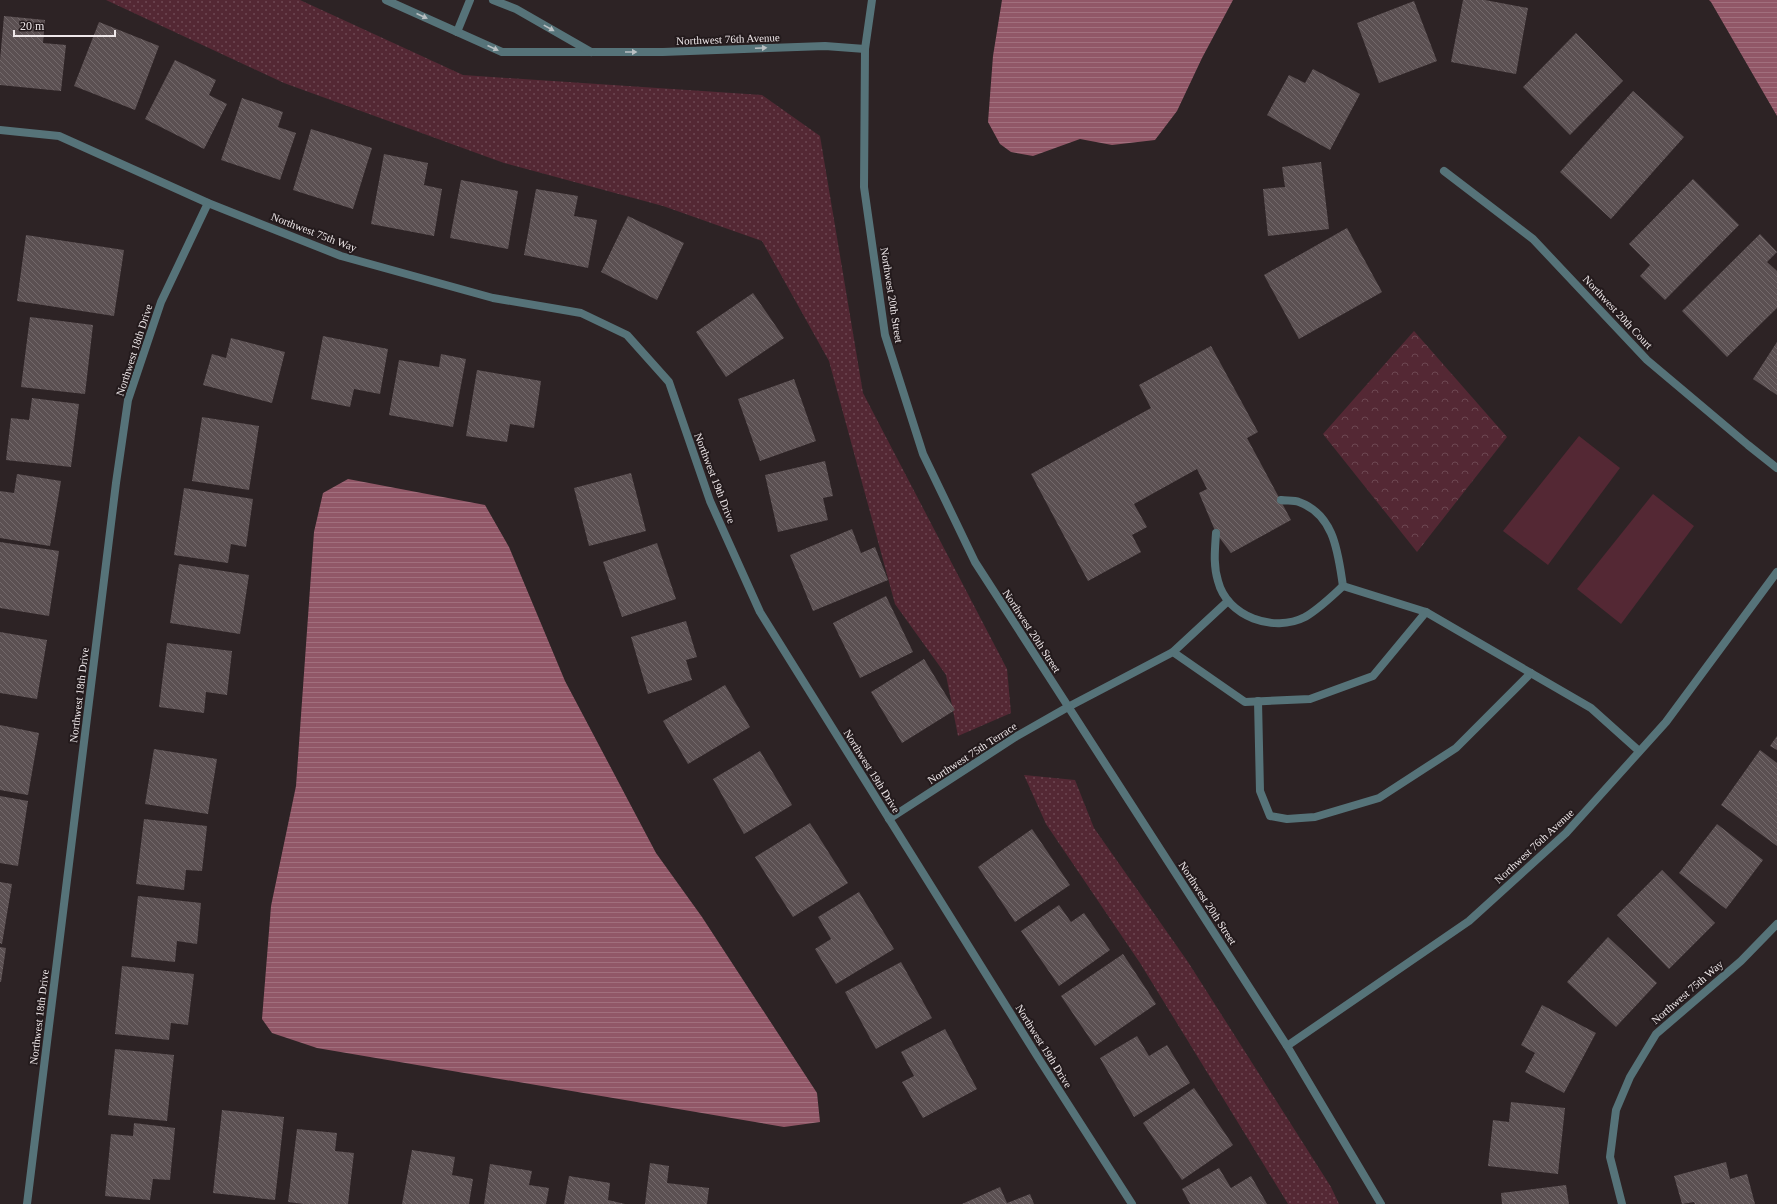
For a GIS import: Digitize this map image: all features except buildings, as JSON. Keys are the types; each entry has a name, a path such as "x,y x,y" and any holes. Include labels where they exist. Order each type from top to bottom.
{"street":[{"name":"Northwest 76th Avenue","path":"386,0 502,52 663,52 825,46 865,49"},
{"path":"457,32 470,0"},
{"name":"Northwest 76th Avenue","path":"493,0 516,9 592,52"},
{"name":"Northwest 20th Street","path":"872,0 865,49 864,187 887,343 923,454 975,562 1286,1046 1381,1204"},
{"name":"Northwest 75th Way","path":"0,130 59,136 208,203 341,256 493,298 581,313 627,335"},
{"name":"Northwest 20th Court","path":"1444,171 1533,239 1647,360 1777,468"},
{"name":"Northwest 18th Drive","path":"27,1204 114,498 128,400 161,302 208,203"},
{"name":"Northwest 19th Drive","path":"627,335 669,382 710,501 760,612 1132,1204"},
{"path":"1281,500 1299,502 1316,512 1330,528 1337,546 1343,586"},
{"path":"1216,533 1214,562 1218,583 1228,601 1244,615 1264,623 1285,623 1305,617 1343,586"},
{"name":"Northwest 76th Avenue","path":"1286,1046 1469,921 1566,833 1666,722 1777,572"},
{"path":"1343,586 1426,612 1591,708 1639,751"},
{"name":"Northwest 75th Terrace","path":"889,819 1017,736 1173,652 1228,601"},
{"path":"1173,652 1245,702 1310,699 1374,676 1426,612"},
{"path":"1258,701 1260,791 1270,816 1287,818 1315,817 1379,798 1456,748 1531,674"},
{"name":"Northwest 75th Way","path":"1622,1204 1610,1157 1616,1110 1630,1077 1656,1034 1741,961 1777,924"}],"green space":[{"path":"106,0 300,0 463,75 762,95 820,136 863,393 1007,669 1011,713 958,736 946,675 895,604 829,361 762,241 663,206 504,163 284,83"},
{"path":"1414,331 1507,437 1417,552 1323,434"},
{"path":"1579,436 1620,468 1548,565 1503,531"},
{"path":"1653,494 1694,526 1621,624 1577,589"},
{"path":"1024,775 1075,780 1094,828 1188,962 1331,1187 1339,1204 1288,1204 1140,963 1046,824"}],"shaded area":[{"path":"1002,0 1233,0 1202,58 1177,111 1155,140 1112,145 1080,139 1033,156 1011,152 1000,144 988,122 993,56"},
{"path":"1709,0 1777,0 1777,116 1711,2"},
{"path":"348,479 485,505 509,547 565,681 656,853 702,917 817,1093 820,1122 784,1127 317,1048 272,1033 262,1019 271,906 296,786 314,532 323,493"}]}
